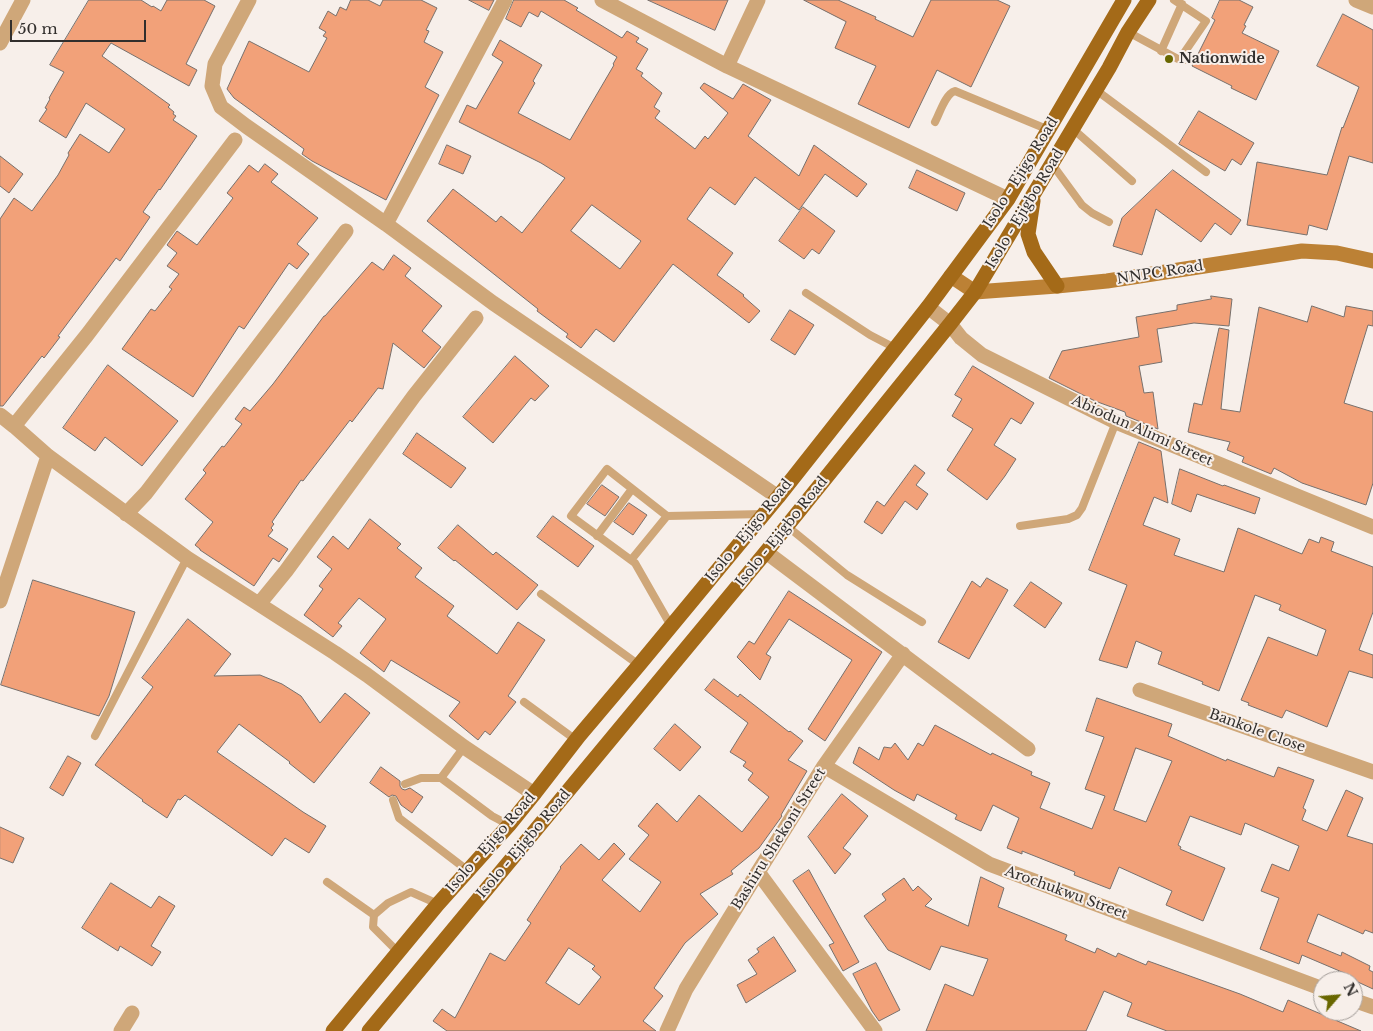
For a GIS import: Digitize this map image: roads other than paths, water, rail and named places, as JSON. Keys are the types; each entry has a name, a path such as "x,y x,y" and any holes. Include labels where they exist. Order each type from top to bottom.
{"main road":[{"name":"Isolo - Ejigo Road","path":"333,1031 438,904 509,825 576,740 778,497 928,307 1008,199 1124,0"},
{"name":"Isolo - Ejigbo Road","path":"369,1031 766,552 975,292 1096,90 1128,32 1149,0"},
{"path":"1035,193 1028,234 1034,252 1057,286"}],"street":[{"path":"0,43 22,0"},
{"path":"249,0 215,64 212,86 221,106 246,126 386,224 494,303 778,497"},
{"path":"386,224 505,0"},
{"path":"602,0 727,66 1008,199"},
{"path":"727,66 758,0"},
{"path":"1356,0 1373,7"},
{"path":"14,426 87,335 235,140"},
{"path":"126,514 146,492 346,231"},
{"name":"NNPC Road","path":"975,292 1106,281 1302,251 1337,253 1373,261"},
{"path":"951,276 975,292"},
{"name":"Abiodun Alimi Street","path":"928,307 950,324 961,338 982,356 1116,422 1373,527"},
{"path":"259,604 286,571 414,396 476,318"},
{"path":"0,415 48,456 187,558 367,674 464,747 534,794"},
{"path":"0,601 48,456"},
{"path":"766,552 1028,748"},
{"name":"Bashiru Shekoni Street","path":"667,1031 686,989 824,766 903,654"},
{"name":"Bankole Close","path":"1140,690 1373,772"},
{"name":"Arochukwu Street","path":"824,766 988,864 1313,985"},
{"path":"758,872 875,1031"},
{"path":"121,1031 132,1012"}],"lane":[{"path":"1128,32 1178,60 1184,60 1184,53 1206,21 1174,0"},
{"path":"1161,51 1182,4"},
{"path":"1096,90 1206,172"},
{"path":"935,122 951,92 956,91 1049,130"},
{"path":"1073,129 1132,181"},
{"path":"1052,164 1082,205 1108,222"},
{"path":"806,292 870,335 895,348"},
{"path":"1020,526 1068,519 1077,515 1082,508 1116,422"},
{"path":"671,626 635,563 571,516 607,470 667,516 764,514"},
{"path":"598,536 632,489"},
{"path":"631,560 667,516"},
{"path":"787,526 846,575 922,622"},
{"path":"96,736 187,558"},
{"path":"541,594 639,665"},
{"path":"524,702 576,740"},
{"path":"441,778 464,747"},
{"path":"404,784 420,778 441,778 492,816 509,825"},
{"path":"393,800 399,818 468,870"},
{"path":"327,882 374,915"},
{"path":"398,952 373,927 374,915 388,903 411,892 438,904"}],"place":[{"name":"Nationwide","path":"1169,59"}]}
